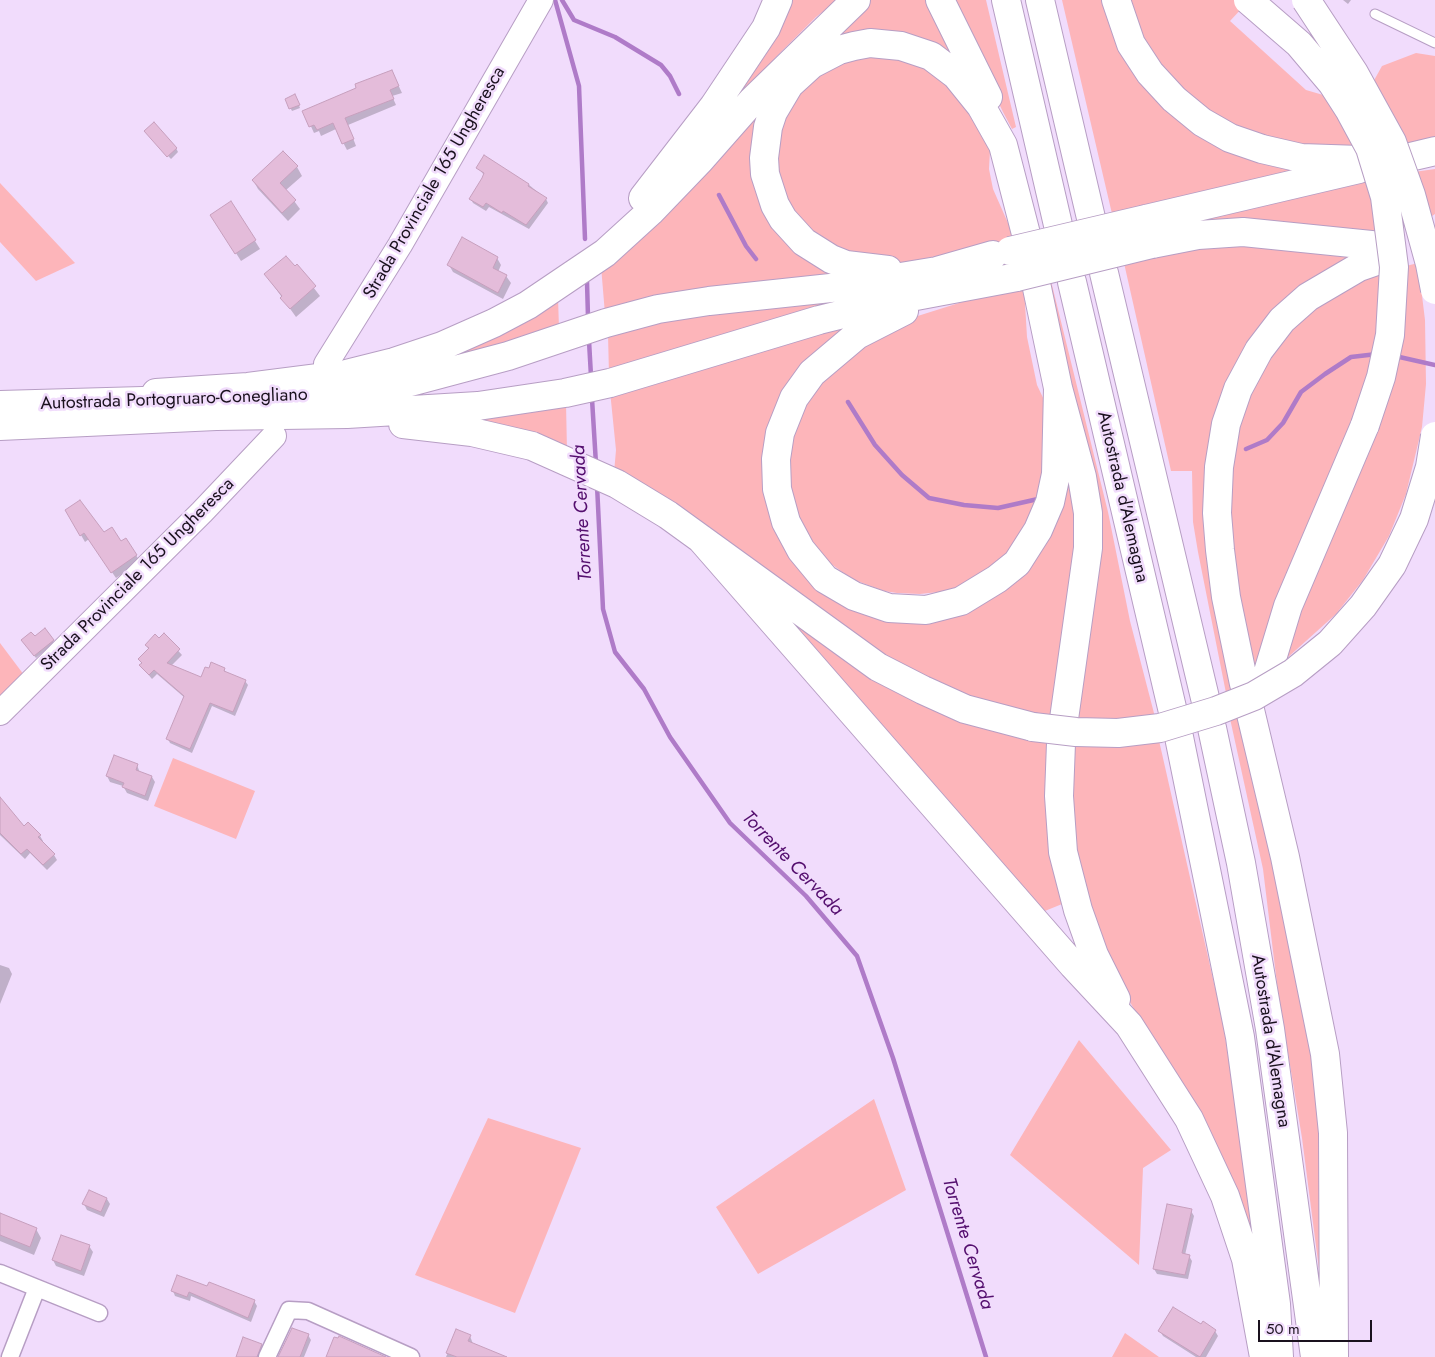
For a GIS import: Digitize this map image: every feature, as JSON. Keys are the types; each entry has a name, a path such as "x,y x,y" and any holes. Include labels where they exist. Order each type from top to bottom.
{"highway":[{"path":"603,248 714,106 766,28 778,0"},
{"path":"940,0 991,102 1003,145 1017,261 1058,388 1082,477 1088,514 1088,548 1063,731 1059,796 1063,852 1078,910 1094,954 1129,1025 1189,1119 1225,1196 1246,1259 1264,1357"},
{"path":"1006,0 1058,225"},
{"path":"1040,0 1091,218"},
{"path":"106,423 216,416 347,414 478,406 565,393 610,383 819,320 916,296 1017,261 1149,232 1317,180 1362,164 1301,158 1262,149 1230,138 1202,122 1174,98 1150,73 1132,44 1116,0"},
{"path":"1248,0 1299,44 1332,83 1350,111 1370,148 1385,197 1394,267 1390,335 1381,377 1365,425 1288,606 1268,672"},
{"path":"1306,0 1354,73 1392,142 1411,195 1430,264 1435,290"},
{"path":"0,400 204,390 324,378 394,362 442,346 494,324 528,305 650,212 700,160 752,101 854,2"},
{"path":"1003,145 981,106 956,75 931,56 909,48 886,43 847,48 812,64 789,85 780,98 770,120 765,142 765,174 775,205 788,225 804,242 831,259 862,268 896,271 1017,261"},
{"path":"1149,232 1198,235 1243,232 1399,250 1359,267 1308,296 1282,320 1259,350 1238,389 1226,424 1219,467 1217,513 1226,597 1244,684"},
{"path":"1017,261 884,320 857,335 812,372 794,398 780,433 776,459 779,497 786,522 801,550 825,579 854,596 889,608 926,610 961,601 997,579 1017,562 1038,530 1050,502 1056,474 1058,388"},
{"name":"Autostrada Portogruaro-Conegliano","path":"0,405 247,398 349,392 399,385 452,373 606,323 658,309 709,301 840,287 936,271 1017,261"},
{"name":"Autostrada d'Alemagna","path":"1104,273 1209,715 1241,864 1270,1028 1315,1357"},
{"name":"Autostrada d'Alemagna","path":"1072,282 1176,725 1240,1037 1276,1304 1279,1357"},
{"path":"106,423 216,425 411,424 472,432 524,444 567,460 617,484 701,539 878,667 922,690 965,709 1033,727 1076,732 1118,733 1160,728 1216,711 1254,696 1293,673 1330,643 1363,606 1392,565 1414,519 1430,467 1435,436"},
{"name":"Autostrada Portogruaro-Conegliano","path":"0,426 106,423"},
{"path":"701,539 1066,958 1129,1025"},
{"path":"1259,705 1264,763 1325,1054 1333,1134 1334,1357"}],"main road":[{"name":"Strada Provinciale 165 Ungheresca","path":"326,364 400,245 540,1"},
{"name":"Strada Provinciale 165 Ungheresca","path":"0,713 202,512 274,436"}],"street":[{"path":"0,1273 99,1313"},
{"path":"10,1357 38,1288"},
{"path":"267,1357 289,1310 308,1311 411,1357"}],"lane":[{"path":"1375,14 1435,43"}],"shaded area":[{"path":"783,0 838,0 816,17 776,57 677,174"},
{"path":"864,0 930,0 965,68 934,50 811,57 756,168 845,274 605,314 601,266"},
{"path":"949,0 986,0 1016,127 1012,129 1003,112"},
{"path":"1062,0 1105,0 1143,75 1322,173 1113,218"},
{"path":"1122,0 1235,0 1244,6 1230,21 1306,90 1330,97 1357,148 1283,143 1243,131 1210,114 1158,68"},
{"path":"1416,53 1435,56 1435,137 1402,144 1372,84 1382,66"},
{"path":"845,56 905,56 954,85 990,150 989,169 993,189 1015,239 900,264 855,259 793,221 771,155 792,94"},
{"path":"1435,169 1435,214 1429,218 1414,172"},
{"path":"1369,179 1380,232 1159,235 1198,218"},
{"path":"0,183 75,263 36,281 0,242"},
{"path":"1234,245 1351,257 1304,292 1216,433 1238,688 1226,693 1193,522 1192,471 1171,471 1124,263 1190,249"},
{"path":"1013,262 1014,268 609,375 608,334 682,316 943,280"},
{"path":"1418,263 1425,320 1426,384 1422,427 1406,494 1389,536 1363,580 1336,614 1286,659 1294,604 1402,267"},
{"path":"1383,273 1379,320 1365,390 1250,681 1226,546 1235,420 1275,346 1319,303 1355,284"},
{"path":"1051,281 1108,512 1130,621 1155,717 1070,723 1095,566 1044,283"},
{"path":"1024,287 1027,337 1037,385 1046,404 1046,465 1034,507 1023,534 1002,559 971,582 948,591 920,594 897,593 884,591 852,579 827,561 799,522 786,484 791,425 831,365 905,320 978,297"},
{"path":"558,297 559,329 476,361 424,361"},
{"path":"861,320 795,386 775,505 860,600 981,594 1065,462 1079,518 1055,722 1017,714 908,673 614,473 616,450 610,391"},
{"path":"566,403 567,451 467,418"},
{"path":"775,611 1054,741 1067,902 1040,913"},
{"path":"0,643 30,683 0,713"},
{"path":"1243,708 1317,1049 1327,1280 1320,1277 1302,1138 1278,992 1263,869 1229,714"},
{"path":"1158,736 1223,1023 1257,1248 1157,1048 1117,980 1073,861 1069,742"},
{"path":"173,758 255,791 236,839 154,806"},
{"path":"1079,1040 1171,1150 1143,1168 1139,1265 1010,1155"},
{"path":"874,1099 906,1190 758,1274 716,1207"},
{"path":"488,1118 581,1148 515,1313 415,1275"},
{"path":"1125,1333 1159,1357 1112,1357"}],"building":[{"path":"392,70 399,86 390,90 394,99 345,118 354,139 342,144 333,123 317,130 314,125 309,127 302,111 356,88 355,84"},
{"path":"295,94 300,105 289,109 285,99"},
{"path":"154,122 177,148 167,157 144,131"},
{"path":"283,151 298,166 280,183 296,200 282,213 252,180"},
{"path":"484,155 547,198 526,225 486,203 483,207 469,199 484,173 476,168"},
{"path":"231,201 256,240 235,254 210,215"},
{"path":"462,237 498,257 493,268 507,275 498,293 447,265"},
{"path":"286,256 295,266 297,264 316,286 290,309 264,274"},
{"path":"80,500 104,532 112,527 121,541 126,538 137,555 111,573 84,533 80,536 65,510"},
{"path":"45,628 54,640 34,656 21,640 31,632 35,636"},
{"path":"164,633 180,649 167,663 201,677 205,667 209,668 211,662 225,668 224,671 246,680 233,712 210,703 190,749 166,739 184,696 154,670 149,675 139,665 142,663 138,659 149,648 145,645 155,634 159,638"},
{"path":"114,755 138,764 136,770 152,776 145,796 122,787 124,783 106,776"},
{"path":"0,797 24,826 28,822 41,835 38,837 55,854 43,865 27,849 21,854 0,833"},
{"path":"89,1190 107,1198 101,1212 82,1204"},
{"path":"1167,1204 1192,1209 1182,1253 1190,1255 1185,1275 1153,1269"},
{"path":"0,1213 37,1228 30,1247 0,1235"},
{"path":"61,1235 90,1245 81,1271 52,1260"},
{"path":"177,1275 207,1286 209,1282 255,1300 248,1318 189,1292 187,1297 171,1291"},
{"path":"1173,1307 1201,1324 1203,1321 1216,1330 1200,1357 1158,1331"},
{"path":"292,1328 309,1334 300,1357 278,1357"},
{"path":"456,1329 471,1335 468,1341 507,1357 457,1357 446,1353"},
{"path":"339,1336 386,1357 326,1357 334,1337 338,1338"},
{"path":"243,1337 262,1344 257,1357 236,1357"}],"waterway":[{"name":"Torrente Cervada","path":"555,0 579,86 585,239"},
{"path":"562,0 574,20 615,37 661,65 670,76 679,94"},
{"path":"719,195 746,246 756,259"},
{"name":"Torrente Cervada","path":"587,282 588,317"},
{"name":"Torrente Cervada","path":"589,341 591,376"},
{"path":"1246,449 1267,440 1283,423 1301,392 1325,374 1351,357 1377,354"},
{"path":"1395,356 1435,365"},
{"name":"Torrente Cervada","path":"592,399 596,464"},
{"path":"848,402 875,445 902,475 929,498 964,505 998,508 1038,499"},
{"name":"Torrente Cervada","path":"597,485 603,609 615,652 644,689 670,737 730,823 806,896 857,956 893,1058 986,1357"}]}
